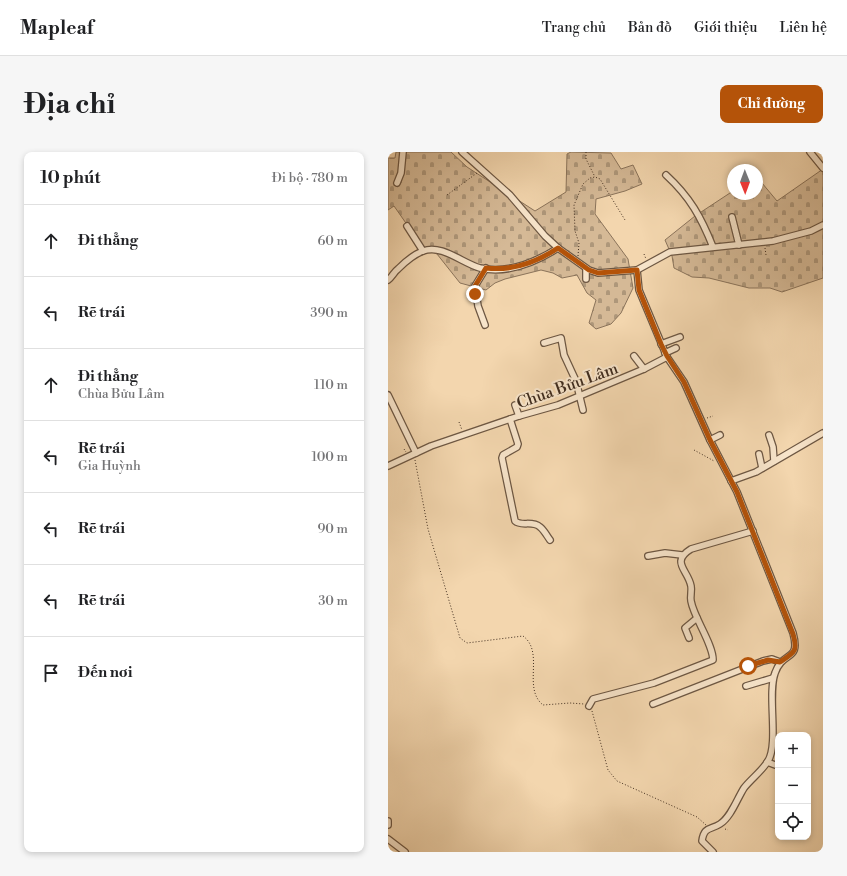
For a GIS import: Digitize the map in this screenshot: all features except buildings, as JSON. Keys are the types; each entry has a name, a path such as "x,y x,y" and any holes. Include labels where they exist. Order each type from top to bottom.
{"street":[{"path":"397,183 401,173 403,152"},
{"path":"462,152 510,195 545,236 558,248 578,263 598,273 637,270 670,252 764,242 812,231 823,225"},
{"path":"810,152 823,168"},
{"path":"666,175 683,191 689,200 713,247"},
{"path":"732,217 739,245"},
{"path":"407,226 423,251"},
{"path":"388,280 399,268 423,251 438,250 476,266 486,268 516,267 544,257 558,248"},
{"path":"485,325 478,306 475,286 486,268"},
{"path":"586,268 586,279"},
{"path":"637,270 639,290 661,344 666,355 684,382 710,440 731,481 753,531 796,645 794,653 780,662 773,678 771,744 767,762 743,790 721,824 708,828 703,836 702,841 713,852"},
{"path":"661,344 680,337"},
{"path":"544,343 561,338 564,355 576,381 584,410"},
{"name":"Chùa Bửu Lâm","path":"388,466 415,453 464,434 558,405 580,396 644,369 676,348"},
{"path":"634,356 644,369"},
{"path":"388,395 415,453"},
{"path":"515,405 519,416"},
{"path":"510,420 518,444 517,447 503,455 502,458 515,521 519,524 527,523 538,525 550,540"},
{"path":"731,481 762,468 823,433"},
{"path":"710,440 720,435"},
{"path":"769,435 773,446 774,461"},
{"path":"759,454 762,468"},
{"path":"589,706 594,699 654,683 710,663 713,657 690,600 691,587 680,560 682,555 691,549 753,531"},
{"path":"648,556 665,553 682,555"},
{"path":"689,638 685,628 697,618"},
{"path":"653,704 763,661 772,659 780,662"},
{"path":"746,686 773,678"},
{"path":"767,762 775,765"},
{"path":"388,839 405,852"}],"path":[{"path":"586,152 586,159 595,177 604,184 625,220"},
{"path":"447,195 482,170"},
{"path":"578,263 579,243 575,231 574,205 583,184 595,177"},
{"path":"764,242 766,255"},
{"path":"701,419 713,416"},
{"path":"459,422 464,434"},
{"path":"694,450 722,465"},
{"path":"415,453 428,529 460,638 467,643 523,636 530,641 533,652 533,681 538,701 543,705 570,703 589,706 597,725 608,770 617,781 697,817 708,828"}],"green space":[{"path":"396,152 451,152 467,167 535,211 566,192 567,154 571,152 611,153 621,169 633,165 642,184 625,191 596,199 595,214 628,259 633,288 621,313 611,324 596,329 589,323 596,300 587,293 577,275 562,278 553,273 541,270 505,279 495,283 486,290 460,283 437,254 424,249 394,206 388,210 388,158 395,158"},
{"path":"823,169 823,278 782,292 770,288 749,288 709,278 692,277 674,268 672,256 665,240 695,216 727,195 727,200 763,200 763,184 777,201"}],"route":[{"path":"475,294 475,286 486,268 501,269 516,267 544,257 558,248 589,270 598,273 637,270 639,290 661,344 684,382 722,465 737,492 793,634 796,645 794,653 780,662 772,659 748,666"}]}
